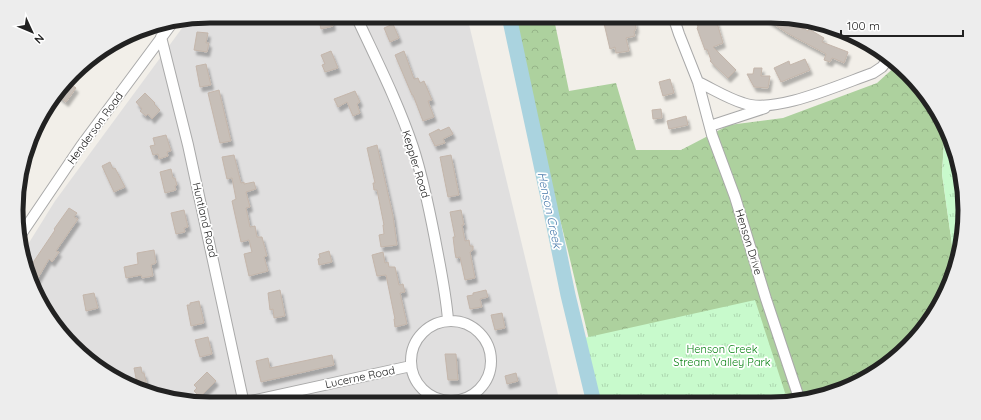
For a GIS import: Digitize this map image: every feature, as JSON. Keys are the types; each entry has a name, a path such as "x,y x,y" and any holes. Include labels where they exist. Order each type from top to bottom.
{"street":[{"name":"Keppler Road","path":"359,23 405,126 422,179 443,277 448,320"},
{"name":"Henson Drive","path":"675,23 698,82 710,126 735,197 766,299 798,395"},
{"name":"Henderson Road","path":"24,230 81,146 168,28"},
{"name":"Huntland Road","path":"161,37 188,145 241,397"},
{"path":"710,126 808,96 873,72 882,67 886,62"},
{"path":"698,82 744,104 773,106"},
{"path":"433,397 425,392 418,384 411,366 412,356 415,345 420,336 437,323 448,320 469,325 478,331 485,339 491,354 490,371 486,381 480,389 470,397"},
{"name":"Lucerne Road","path":"269,397 411,366"}],"shaded area":[{"path":"198,23 469,23 559,397 198,397 162,391 138,383 116,372 87,351 62,324 42,293 29,258 27,246 55,201 184,25"}],"green space":[{"path":"510,23 555,23 569,91 616,83 636,150 681,150 729,125 783,118 877,83 893,68 919,96 939,127 944,139 942,174 953,252 939,293 919,324 894,351 854,378 819,391 783,397 603,397 568,251"},
{"path":"944,139 952,162 958,198 958,222 953,252 942,174"},
{"name":"Henson Creek Stream Valley Park","path":"755,300 786,396 586,397 575,340"}],"building":[{"path":"320,23 332,23 333,26 321,29"},
{"path":"604,23 635,23 635,36 626,38 629,51 616,53 615,47 610,49"},
{"path":"697,23 717,23 723,43 713,47 736,70 728,78 710,61 711,60 707,49 705,50 697,28"},
{"path":"772,23 797,25 808,31 809,29 824,38 822,42 848,52 844,63 832,58 830,62 824,60 826,54 787,33"},
{"path":"393,24 399,38 390,42 384,28"},
{"path":"197,32 208,33 206,43 209,43 207,52 194,50"},
{"path":"331,51 338,68 325,72 322,65 325,64 321,55"},
{"path":"404,51 414,79 418,78 420,83 424,81 432,100 428,101 434,117 423,121 395,55"},
{"path":"805,59 810,70 781,82 774,68 789,61 790,65"},
{"path":"206,64 211,85 200,87 196,66"},
{"path":"754,68 762,68 761,76 770,76 768,88 754,87 747,74 753,74"},
{"path":"670,79 674,93 663,96 659,82"},
{"path":"71,85 76,88 66,102 61,98"},
{"path":"219,90 231,141 220,143 208,93"},
{"path":"355,91 360,102 357,104 360,113 353,116 347,102 338,107 334,99"},
{"path":"145,93 160,110 152,119 148,114 146,116 140,111 142,109 136,102"},
{"path":"661,109 662,118 653,119 652,110"},
{"path":"686,116 688,125 669,129 667,121"},
{"path":"449,127 453,134 443,139 445,143 435,146 429,134 439,129 440,131"},
{"path":"166,135 171,151 167,152 168,156 159,159 158,154 153,155 150,146 155,145 153,138"},
{"path":"377,145 393,216 397,245 381,247 379,235 384,234 384,225 377,190 374,190 373,183 375,183 367,148"},
{"path":"234,155 241,183 244,182 244,184 254,182 256,189 246,192 250,207 246,208 250,227 255,226 257,237 262,237 267,256 264,257 268,271 249,276 244,254 252,252 249,240 241,242 232,201 236,199 232,178 227,179 222,157"},
{"path":"451,155 459,195 448,197 440,157"},
{"path":"110,162 113,169 115,168 125,187 114,192 102,166"},
{"path":"171,169 173,178 175,178 177,185 175,186 176,190 165,193 160,172"},
{"path":"69,208 77,213 74,217 78,219 56,251 59,252 52,262 49,259 37,281 31,265 55,230 54,229"},
{"path":"184,210 188,227 184,228 185,232 176,234 171,213"},
{"path":"461,210 465,241 469,240 470,246 473,246 473,250 470,252 475,278 465,280 460,257 456,258 453,237 455,237 450,212"},
{"path":"154,250 156,263 151,265 153,276 142,278 141,275 126,278 124,267 138,264 137,253"},
{"path":"329,251 332,262 319,265 319,254"},
{"path":"383,252 385,263 388,262 389,267 395,267 399,285 403,284 405,292 400,293 407,324 395,327 395,319 386,275 377,276 372,255"},
{"path":"280,290 285,316 274,318 273,309 270,310 268,293"},
{"path":"486,290 488,297 480,299 482,307 470,309 467,296"},
{"path":"94,293 98,308 86,311 83,295"},
{"path":"199,301 204,323 191,326 187,305"},
{"path":"502,313 505,328 495,330 491,315"},
{"path":"208,337 212,354 200,357 195,340"},
{"path":"445,354 456,354 458,380 448,380"},
{"path":"332,355 334,365 261,382 256,361 268,358 270,368"},
{"path":"141,367 147,386 137,382 134,368"},
{"path":"207,372 216,381 200,397 194,391 197,388 194,385"},
{"path":"516,373 518,381 507,384 505,376"}],"waterway":[{"name":"Henson Creek","path":"511,23 568,295 593,397"}]}
